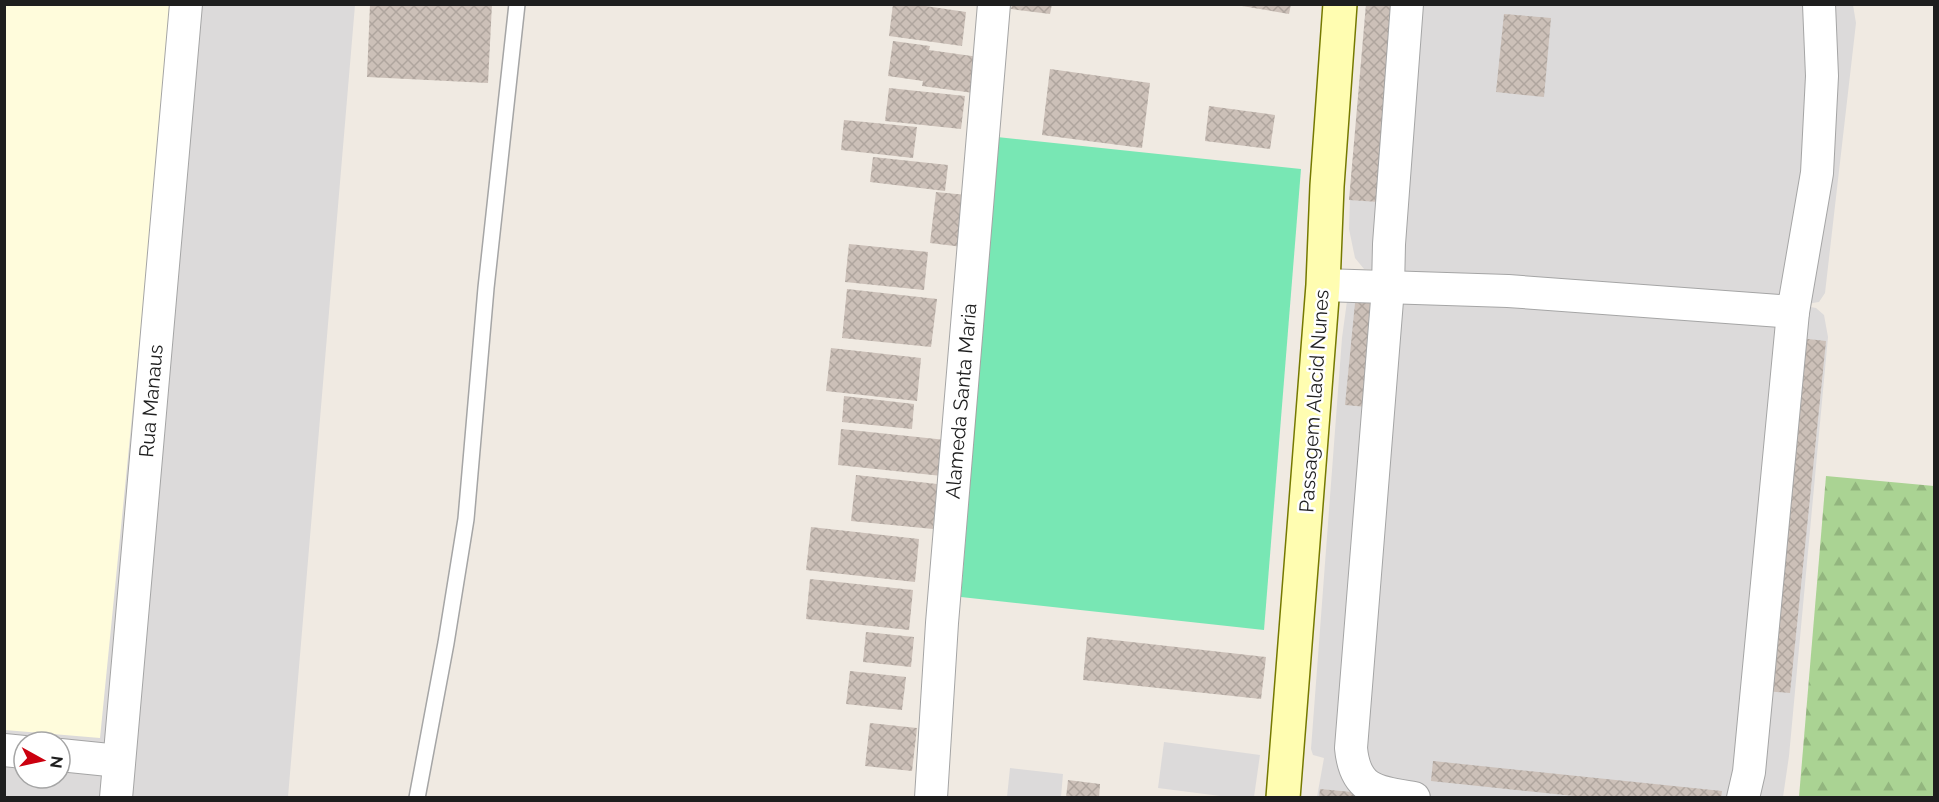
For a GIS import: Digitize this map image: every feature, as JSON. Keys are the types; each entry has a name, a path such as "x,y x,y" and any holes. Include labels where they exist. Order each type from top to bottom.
{"main road":[{"name":"Passagem Alacid Nunes","path":"1283,798 1323,285 1327,186 1340,4"}],"street":[{"name":"Rua Manaus","path":"116,798 186,4"},
{"name":"Alameda Santa Maria","path":"931,798 942,623 994,4"},
{"path":"1407,4 1389,244 1388,288 1351,748 1354,770 1363,782 1376,790 1414,798"},
{"path":"1743,798 1749,772 1793,312 1817,173 1822,75 1819,4"},
{"path":"1323,285 1508,291 1793,312"},
{"path":"72,756 119,761"}],"lane":[{"path":"417,798 446,644 466,519 486,288 517,4"}],"shaded area":[{"path":"4,5 173,5 100,738 72,736 72,730 5,730"},
{"path":"5,5 355,5 288,797 5,798"},
{"path":"1366,5 1853,5 1856,23 1825,293 1819,302 1805,306 1816,308 1824,315 1828,337 1789,756 1783,797 1317,797 1324,758 1313,755 1311,749 1342,338 1347,301 1364,270 1438,275 1364,269 1355,258 1349,229 1350,199"},
{"path":"1164,742 1260,755 1254,797 1228,797 1158,788"},
{"path":"1010,768 1063,774 1061,797 1007,797"}],"green space":[{"path":"997,137 1301,169 1264,630 961,597"},
{"path":"1826,476 1934,486 1934,797 1799,797"}],"building":[{"path":"370,4 492,4 488,83 367,77"},
{"path":"893,4 912,4 966,12 962,46 889,36"},
{"path":"1012,4 1052,4 1050,14 1011,9"},
{"path":"1230,4 1291,4 1289,14"},
{"path":"1366,4 1396,4 1379,202 1349,200"},
{"path":"1504,14 1551,18 1544,97 1496,92"},
{"path":"893,41 930,46 929,50 986,58 981,94 922,86 923,81 888,76"},
{"path":"1050,69 1150,83 1142,148 1042,135"},
{"path":"889,88 965,96 961,129 885,121"},
{"path":"1209,106 1275,115 1270,149 1205,141"},
{"path":"844,120 917,127 913,158 841,150"},
{"path":"873,157 948,165 945,191 870,182"},
{"path":"936,192 977,196 971,248 930,243"},
{"path":"849,244 928,252 924,290 845,282"},
{"path":"847,289 937,299 931,347 842,338"},
{"path":"1356,293 1378,295 1367,407 1345,405"},
{"path":"1799,338 1826,341 1790,693 1763,691"},
{"path":"831,348 921,358 917,401 826,391"},
{"path":"844,396 914,404 912,429 842,422"},
{"path":"841,429 946,440 942,476 838,465"},
{"path":"856,475 937,484 933,529 851,521"},
{"path":"811,527 919,539 915,582 806,570"},
{"path":"810,579 913,590 909,630 806,619"},
{"path":"866,632 914,637 911,667 863,662"},
{"path":"1087,637 1266,657 1261,699 1083,680"},
{"path":"850,671 906,677 902,710 846,704"},
{"path":"870,723 917,728 912,771 865,766"},
{"path":"1433,761 1722,791 1721,798 1593,798 1431,781"},
{"path":"1068,780 1100,784 1099,798 1066,798"},
{"path":"1320,789 1383,795 1383,798 1319,798"}]}
